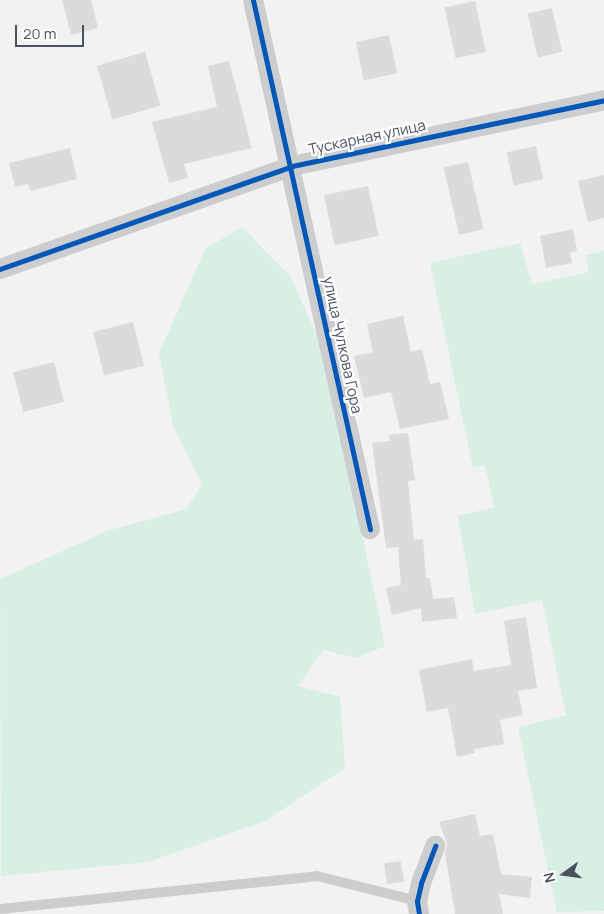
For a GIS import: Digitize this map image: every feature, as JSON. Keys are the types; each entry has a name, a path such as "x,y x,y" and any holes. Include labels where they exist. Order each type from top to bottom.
{"street":[{"name":"улица Чулкова Гора","path":"253,0 292,166 370,529"},
{"name":"Тускарная улица","path":"0,269 292,166 604,100"},
{"path":"418,908 435,846"}],"lane":[{"path":"0,909 317,876 418,908"}],"green space":[{"path":"242,227 290,276 325,353 385,646 355,658 323,650 298,686 340,697 345,768 265,821 148,862 1,876 0,579 107,531 186,509 202,485 173,425 159,353 205,249"},
{"path":"520,243 532,284 589,272 585,255 604,251 604,911 557,912 518,727 566,715 542,600 475,614 458,516 494,507 485,465 473,468 430,263"}],"building":[{"path":"62,0 91,0 98,28 71,35"},
{"path":"475,1 486,52 455,58 445,7"},
{"path":"552,8 562,52 538,57 528,14"},
{"path":"389,35 397,73 364,80 356,42"},
{"path":"145,52 160,106 112,120 97,66"},
{"path":"229,61 252,148 184,164 188,178 169,183 152,122 217,107 208,66"},
{"path":"536,146 543,179 514,185 507,152"},
{"path":"70,148 77,179 30,191 28,184 15,187 9,163"},
{"path":"468,162 484,229 459,235 444,168"},
{"path":"604,175 604,218 588,222 578,181"},
{"path":"368,186 379,236 335,245 324,195"},
{"path":"573,229 577,251 570,253 572,263 546,268 540,236"},
{"path":"403,316 411,352 422,349 430,384 440,382 449,419 400,429 391,392 364,398 354,356 373,352 367,324"},
{"path":"133,322 144,366 104,376 93,332"},
{"path":"54,362 64,402 23,412 13,372"},
{"path":"408,433 415,480 408,481 414,540 423,539 426,578 430,578 433,599 454,597 457,618 422,622 421,608 392,615 386,588 401,585 398,547 386,548 372,443 390,441 389,435"},
{"path":"526,617 537,688 518,691 523,715 500,720 504,744 474,749 475,753 457,757 448,708 427,712 419,670 472,659 474,671 511,665 504,621"},
{"path":"475,814 480,836 493,834 501,874 532,877 530,898 499,894 503,914 455,914 445,853 447,844 439,822"},
{"path":"401,861 404,882 387,884 384,863"}],"cycle path":[{"path":"253,0 370,529"},
{"path":"0,269 292,166 604,100"},
{"path":"419,914 417,901 421,883 435,846"}]}
